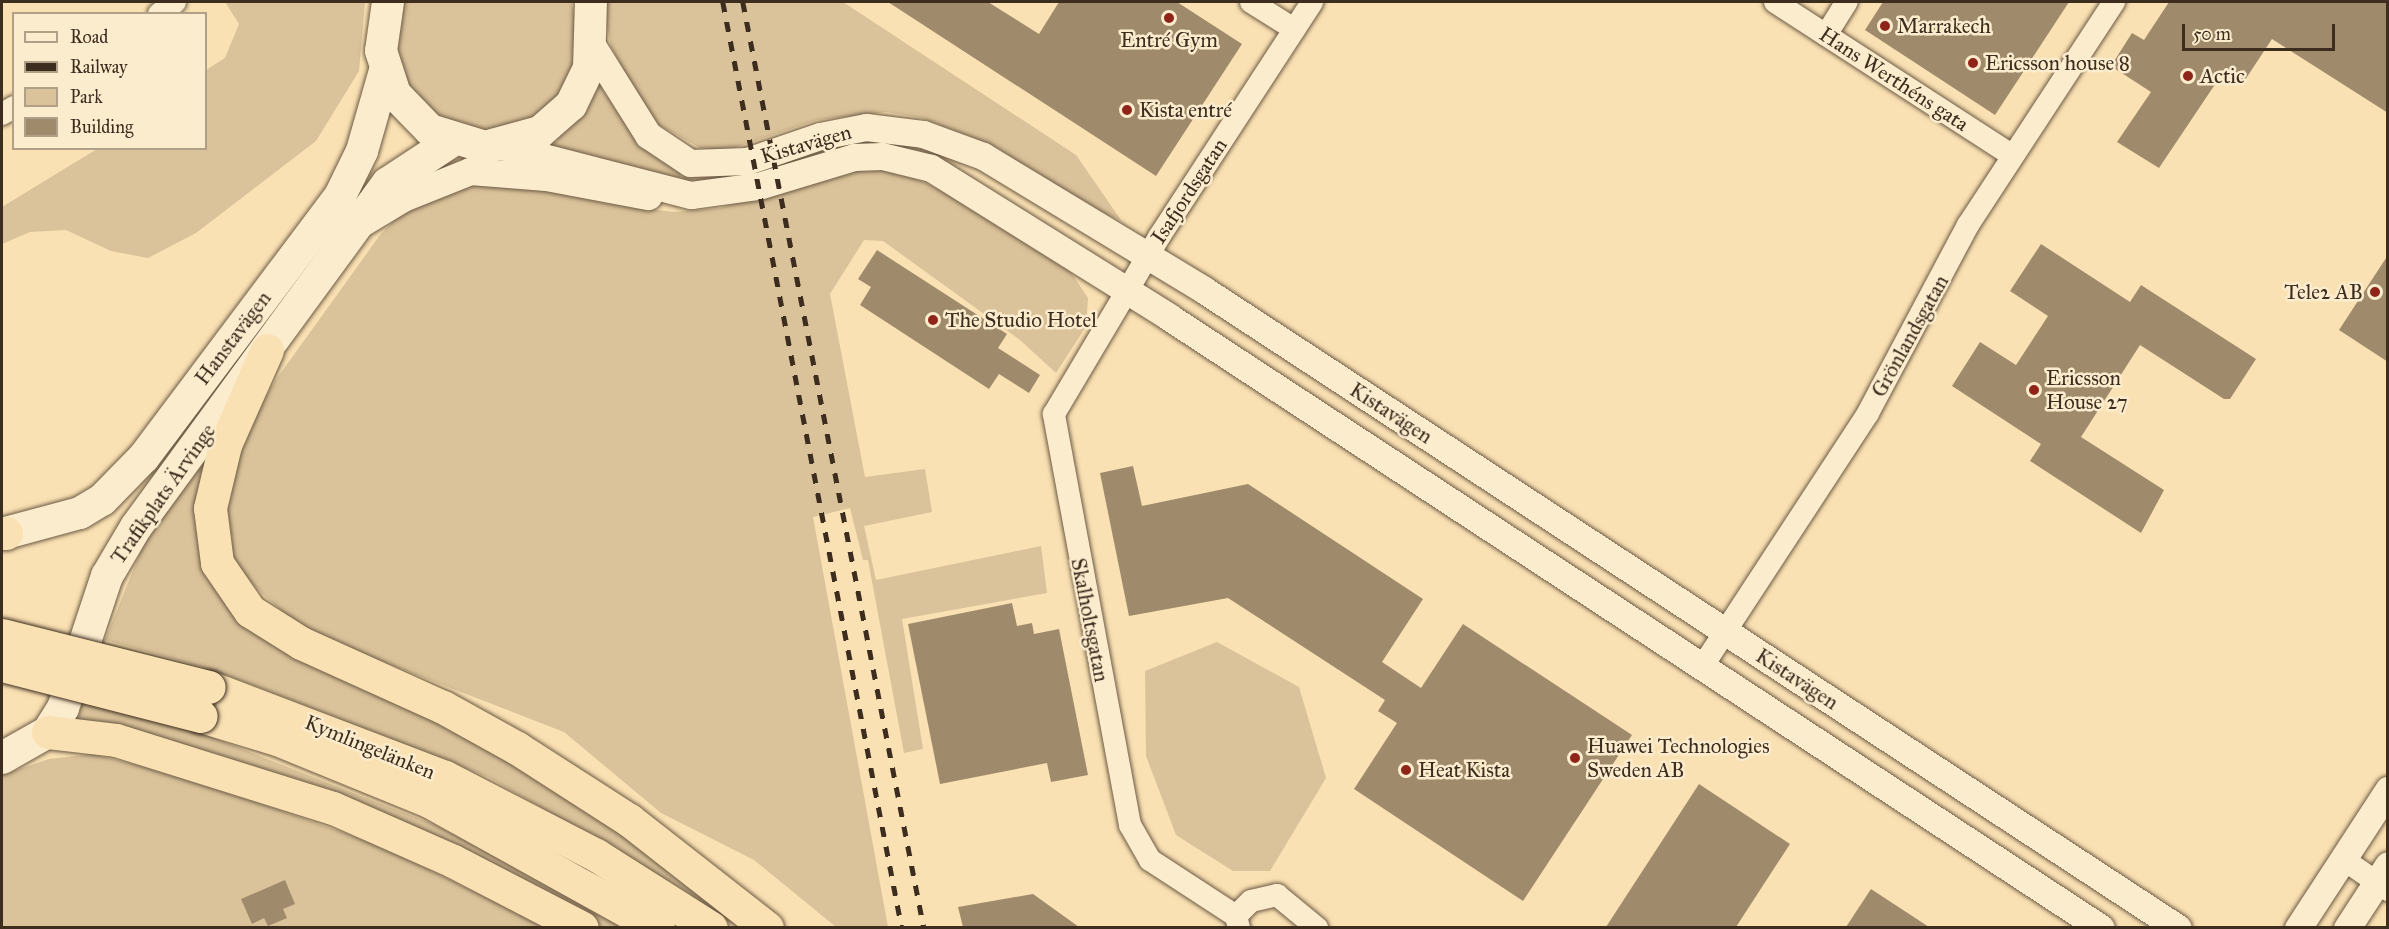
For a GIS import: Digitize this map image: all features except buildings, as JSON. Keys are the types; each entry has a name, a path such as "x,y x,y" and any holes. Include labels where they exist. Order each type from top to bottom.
{"highway":[{"path":"267,350 225,445 210,508 217,563 250,611 301,643 443,707 517,748 629,820 767,927"},
{"name":"Kymlingelänken","path":"2,635 205,701 373,745 455,782 596,855 711,927"},
{"name":"Kymlingelänken","path":"2,664 205,701 277,739 429,801 658,927"},
{"path":"48,732 116,740 333,808 453,861 582,927"}],"main road":[{"name":"Hanstavägen","path":"3,533 80,513 102,500 144,458 340,196 362,152 385,71 382,11"},
{"name":"Hanstavägen","path":"385,71 410,114 452,141 501,146 540,132 557,120 582,87 590,17"},
{"name":"Hanstavägen","path":"267,350 388,183 452,141"},
{"name":"Trafikplats Ärvinge","path":"2,758 48,732 63,708 107,576 136,526 267,350"}],"street":[{"path":"162,12 175,2"},
{"path":"1251,2 1294,29"},
{"name":"Isafjordsgatan","path":"1126,291 1312,2"},
{"name":"Hans Werthéns gata","path":"1775,2 2013,156"},
{"path":"1826,34 1847,2"},
{"name":"Grönlandsgatan","path":"1702,667 1868,413 1968,225 2114,2"},
{"name":"Kistavägen","path":"590,17 648,135 690,163 747,161 819,136 866,128 923,134 983,156 1148,256 2178,927"},
{"name":"Kistavägen","path":"501,146 691,195 758,186 827,161 882,156 905,160 955,181 1317,414 2101,927"},
{"path":"358,225 403,198 470,171 546,177 636,197 691,195"},
{"name":"Skalholtsgatan","path":"1126,291 1054,414 1059,458 1130,825 1150,860 1238,922 1251,901 1276,895 1317,927"},
{"path":"1317,414 1340,380"},
{"path":"1500,534 1522,500"},
{"path":"2298,927 2388,790"},
{"path":"2343,859 2384,879 2346,927"}],"green space":[{"path":"225,2 365,2 359,71 316,141 196,233 148,258 111,251 66,230 30,232 2,244 2,207 95,150 207,150 207,69 225,58 239,24"},
{"path":"403,2 571,2 580,34 576,65 563,92 541,114 514,127 484,131 455,125 428,110 408,87 397,58 396,28"},
{"path":"602,2 843,2 1076,155 1121,220 1082,205 996,147 922,118 886,112 817,120 725,151 700,148 658,124 635,91 611,46"},
{"path":"599,85 638,142 681,169 679,182 551,148"},
{"path":"864,169 897,170 950,194 1070,271 1088,298 1085,328 1056,373 1020,340 883,241 864,240 830,294 865,477 925,469 932,512 864,526 876,580 1041,546 1047,593 902,619 923,749 904,753 868,560 863,560 850,508 813,517 888,927 836,927 754,860 661,813 564,732 350,649 293,621 243,576 230,552 225,518 239,443 275,381 380,235 408,206 471,179 535,182 626,206 674,212 721,208 830,174"},
{"path":"215,445 217,587 521,763 750,927 736,927 681,888 488,777 214,670 105,640 143,546"},
{"path":"1217,642 1299,687 1326,778 1270,871 1233,871 1176,835 1146,756 1145,671"},
{"path":"83,699 196,731 435,825 547,881 623,927 602,927 542,892 78,719"},
{"path":"92,754 185,777 381,846 546,927 2,927 2,775 49,759"}],"railway":[{"path":"723,2 902,928"},
{"path":"743,2 924,928"}],"place":[{"name":"Entré Gym","path":"1169,18"},
{"name":"Marrakech","path":"1885,26"},
{"name":"Ericsson house 8","path":"1973,63"},
{"name":"Actic","path":"2188,76"},
{"name":"Kista entré","path":"1127,110"},
{"name":"Tele2 AB","path":"2375,292"},
{"name":"The Studio Hotel","path":"933,320"},
{"name":"Ericsson House 27","path":"2034,390"},
{"name":"Huawei Technologies Sweden AB","path":"1575,758"},
{"name":"Heat Kista","path":"1406,770"}]}
